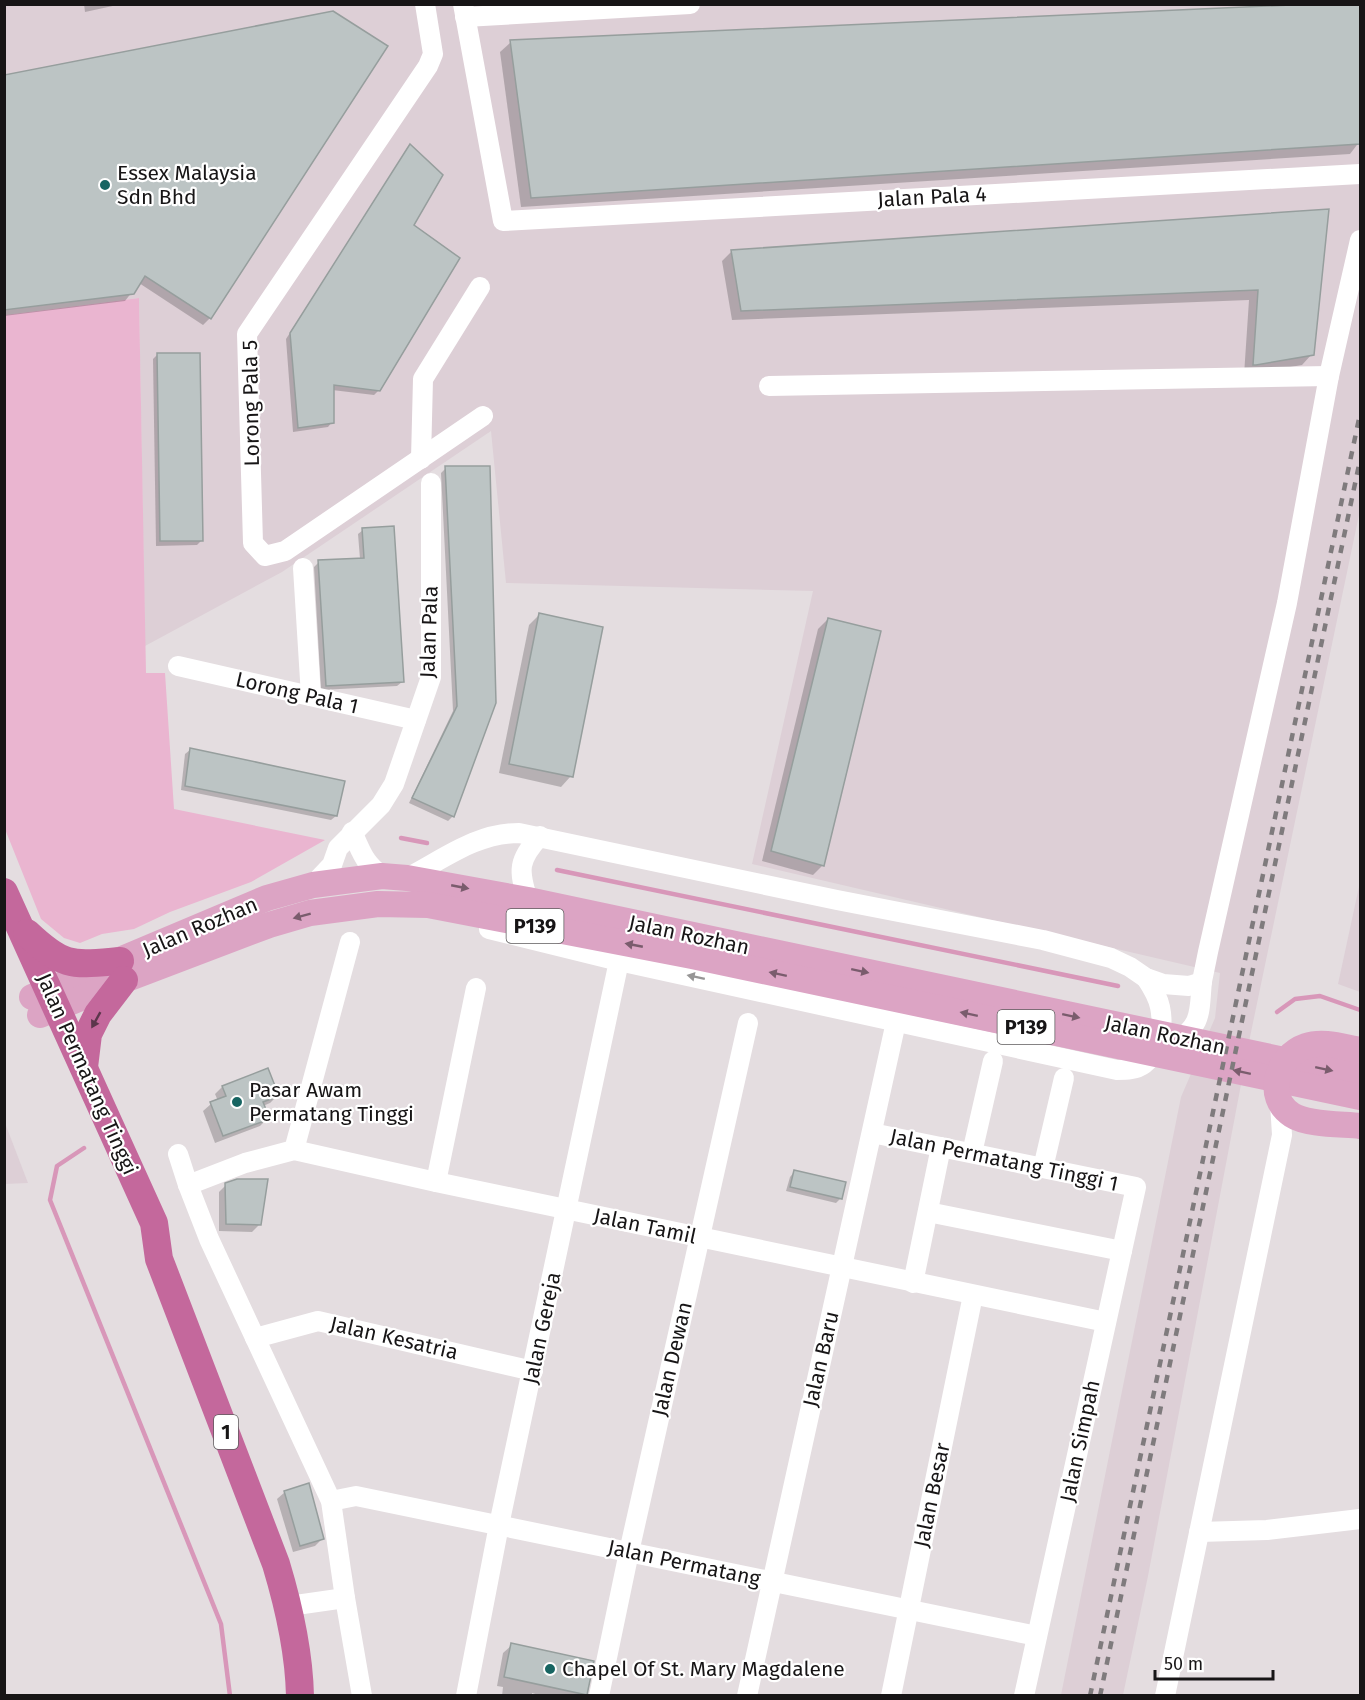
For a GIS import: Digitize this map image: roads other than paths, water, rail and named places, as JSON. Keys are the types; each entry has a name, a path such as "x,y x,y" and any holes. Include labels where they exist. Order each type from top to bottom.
{"highway":[{"name":"Jalan Permatang Tinggi","path":"4,892 12,932 45,1003 137,1229 159,1259"},
{"path":"12,932 60,960 122,970 88,1034 84,1067"},
{"name":"Jalan Permatang Tinggi","path":"45,1003 84,1067 154,1223 159,1259 276,1564 289,1606 300,1671 300,1695"}],"main road":[{"name":"Jalan Rozhan","path":"45,1003 122,970 267,898 313,885 382,876 407,878 528,900 696,946 1360,1097"},
{"name":"Jalan Rozhan","path":"122,970 326,910 378,904 428,905 696,946 1360,1076"},
{"path":"1360,1050 1320,1043 1305,1046 1281,1064 1276,1088 1280,1103 1293,1116 1310,1121 1360,1126"}],"street":[{"name":"Lorong Pala 5","path":"426,4 433,54 428,66 247,334 254,543 265,556 285,551 483,416"},
{"path":"464,11 690,4"},
{"name":"Jalan Pala 4","path":"464,11 503,221 1360,174"},
{"path":"1154,1051 1187,1035 1195,1025 1201,1005 1202,982 1287,603 1329,376 1360,240"},
{"path":"421,459 423,379 480,287"},
{"path":"770,386 1329,376"},
{"name":"Jalan Pala","path":"313,885 332,865 338,848 381,805 394,784 431,677 431,483"},
{"path":"303,568 311,696"},
{"name":"Lorong Pala 1","path":"178,666 416,720"},
{"path":"352,832 362,856 369,866 382,876"},
{"path":"407,878 483,837 502,833 540,836 837,900 1043,940 1111,958 1146,978 1176,987 1202,982"},
{"path":"528,900 520,869 523,858 540,836"},
{"path":"378,904 480,926 620,961 1117,1070 1130,1070 1144,1064 1154,1051 1162,1023 1160,1006 1146,978"},
{"path":"294,1150 350,942"},
{"name":"Jalan Gereja","path":"466,1695 499,1525 620,961"},
{"path":"1160,1006 1182,997 1202,982"},
{"path":"436,1182 476,988"},
{"name":"Jalan Baru","path":"747,1695 896,1022"},
{"name":"Jalan Dewan","path":"599,1695 748,1023"},
{"path":"972,1153 993,1061"},
{"path":"1043,1168 1064,1078"},
{"path":"1165,1695 1282,1135 1280,1103"},
{"name":"Jalan Permatang Tinggi 1","path":"872,1133 1136,1187"},
{"path":"913,1283 941,1147"},
{"name":"Jalan Tamil","path":"188,1185 245,1163 294,1150 699,1238 1106,1322"},
{"path":"178,1154 209,1239 331,1501 362,1695"},
{"name":"Jalan Simpah","path":"1024,1695 1136,1187"},
{"path":"928,1212 1122,1251"},
{"name":"Jalan Besar","path":"891,1695 973,1295"},
{"name":"Jalan Kesatria","path":"255,1338 318,1321 533,1371"},
{"name":"Jalan Permatang","path":"331,1501 356,1496 1037,1636"},
{"path":"1199,1532 1267,1530 1360,1520"},
{"path":"289,1606 345,1599"}],"waterway":[{"path":"401,838 427,843"},
{"path":"557,870 1118,986"},
{"path":"1277,1012 1295,999 1320,996 1360,1010"},
{"path":"84,1148 57,1166 50,1200 221,1624 230,1696"}],"railway":[{"path":"1090,1696 1360,414"},
{"path":"1100,1696 1360,460"}],"place":[{"name":"Essex Malaysia Sdn Bhd","path":"105,185"},
{"name":"Pasar Awam Permatang Tinggi","path":"237,1102"},
{"name":"Chapel Of St. Mary Magdalene","path":"550,1669"}]}
